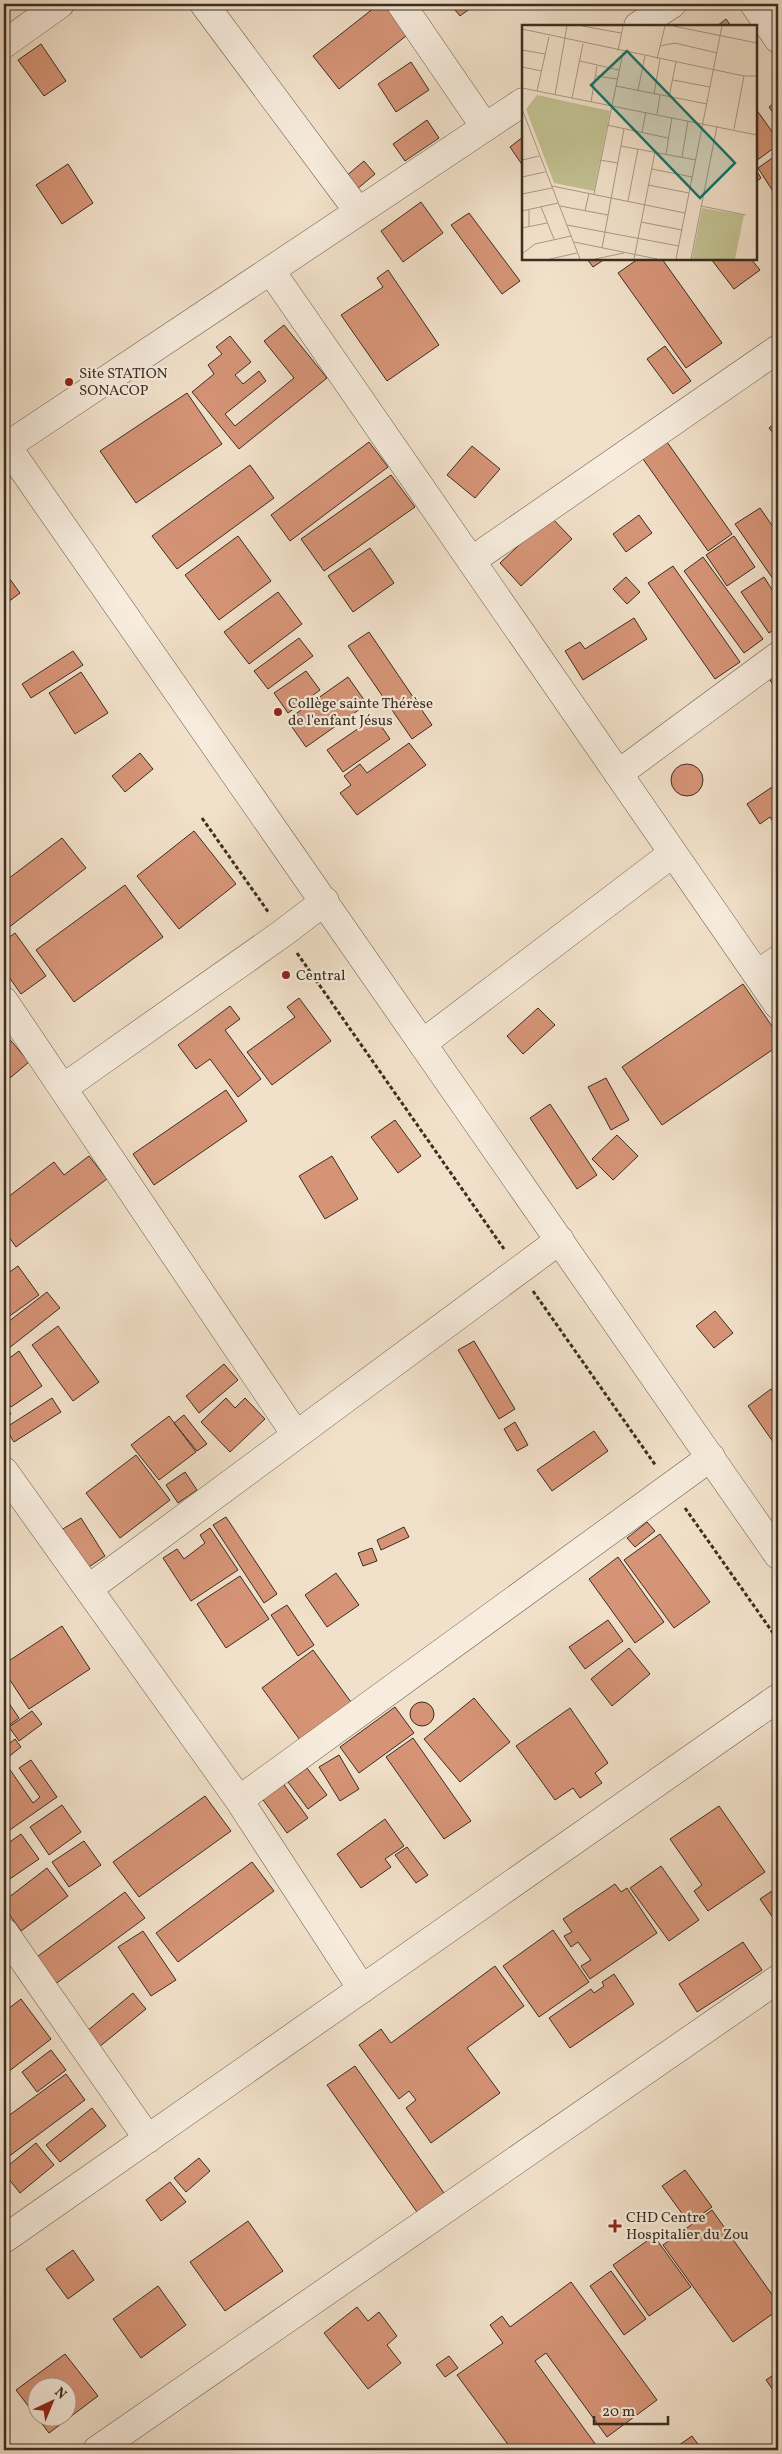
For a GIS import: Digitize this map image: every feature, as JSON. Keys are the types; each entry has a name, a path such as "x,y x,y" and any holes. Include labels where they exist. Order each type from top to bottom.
{"street":[{"path":"4,44 60,4"},
{"path":"204,4 358,211"},
{"path":"401,4 484,127"},
{"path":"640,25 672,4"},
{"path":"754,4 778,39"},
{"path":"522,103 5,445 778,1554"},
{"path":"270,271 673,853 768,967 778,1005"},
{"path":"471,560 778,349"},
{"path":"618,774 778,656"},
{"path":"423,1043 673,853"},
{"path":"63,1088 283,933 324,901"},
{"path":"4,1001 296,1435"},
{"path":"88,1589 560,1240"},
{"path":"239,1800 711,1457"},
{"path":"4,1471 239,1800 362,1989"},
{"path":"4,2239 778,1698"},
{"path":"4,1932 148,2139"},
{"path":"97,2450 778,1979"}],"path":[{"path":"202,818 778,1640"}],"building":[{"path":"379,4 389,4 411,32 339,89 313,56"},
{"path":"450,4 476,4 460,16"},
{"path":"726,19 730,25 718,25"},
{"path":"41,44 66,81 44,96 18,60"},
{"path":"411,62 429,90 396,112 378,84"},
{"path":"778,100 778,120 769,107"},
{"path":"757,110 778,140 778,145 757,160"},
{"path":"427,120 439,138 405,161 393,144"},
{"path":"522,138 522,165 510,147"},
{"path":"778,154 778,199 758,168"},
{"path":"364,161 375,174 356,190 345,177"},
{"path":"68,164 93,203 62,224 36,185"},
{"path":"757,172 761,178 757,181"},
{"path":"421,202 443,233 403,262 381,231"},
{"path":"469,213 520,281 502,294 451,225"},
{"path":"588,260 604,260 593,267"},
{"path":"637,260 663,260 722,343 686,368 618,273"},
{"path":"712,260 752,260 760,270 734,289"},
{"path":"388,270 439,345 387,381 341,315 383,287 377,278"},
{"path":"284,325 327,378 239,449 192,392 214,374 208,365 222,354 216,347 230,336 251,362 235,375 243,384 259,371 266,381 225,414 235,426 294,378 264,341"},
{"path":"665,346 691,381 673,394 647,359"},
{"path":"187,393 222,444 136,503 100,451"},
{"path":"778,421 778,439 769,428"},
{"path":"369,442 388,467 290,541 271,515"},
{"path":"667,442 732,534 708,551 643,459"},
{"path":"472,446 500,469 475,498 447,475"},
{"path":"250,465 274,498 177,569 152,536"},
{"path":"391,475 415,507 324,571 301,539"},
{"path":"760,508 778,534 778,586 735,524"},
{"path":"639,515 652,533 626,552 613,534"},
{"path":"550,516 572,539 521,586 500,563"},
{"path":"238,536 271,581 219,620 185,575"},
{"path":"734,536 755,567 727,586 706,555"},
{"path":"370,548 394,583 353,612 328,576"},
{"path":"703,557 763,639 744,653 684,571"},
{"path":"673,566 740,662 715,679 648,583"},
{"path":"4,571 20,593 4,605"},
{"path":"626,577 640,592 627,604 613,589"},
{"path":"764,577 778,599 778,627 769,633 741,592"},
{"path":"278,592 302,624 249,664 224,632"},
{"path":"634,618 647,639 583,680 565,651 580,642 585,649"},
{"path":"369,632 432,725 412,739 348,646"},
{"path":"299,638 313,656 268,689 254,671"},
{"path":"73,651 83,665 31,698 22,684"},
{"path":"778,670 778,692 768,677"},
{"path":"306,671 320,690 288,713 274,693"},
{"path":"81,672 108,713 75,734 49,693"},
{"path":"348,677 367,704 306,747 287,720"},
{"path":"375,717 390,739 343,772 327,750"},
{"path":"409,743 426,765 357,815 340,793 351,785 344,776 360,764 367,773"},
{"path":"140,753 153,769 125,792 112,776"},
{"path":"687,764 699,768 703,780 699,792 687,796 675,792 671,780 675,768"},
{"path":"778,783 778,829 770,817 760,824 747,804"},
{"path":"194,831 236,884 179,929 137,876"},
{"path":"62,838 86,868 8,928 4,922 4,882"},
{"path":"125,885 163,937 74,1002 36,950"},
{"path":"15,933 46,976 21,994 4,970 4,941"},
{"path":"743,984 778,1035 778,1046 662,1125 622,1067"},
{"path":"299,998 331,1041 272,1085 247,1052 295,1017 287,1007"},
{"path":"230,1006 240,1019 225,1030 261,1079 238,1097 210,1059 196,1069 178,1045"},
{"path":"538,1008 555,1025 523,1054 507,1036"},
{"path":"6,1035 29,1062 4,1083 4,1037"},
{"path":"606,1078 629,1120 611,1130 588,1087"},
{"path":"226,1090 247,1121 154,1185 133,1154"},
{"path":"550,1104 597,1175 577,1189 530,1118"},
{"path":"395,1120 421,1156 398,1173 371,1137"},
{"path":"617,1135 638,1156 613,1180 592,1159"},
{"path":"89,1156 107,1179 16,1247 4,1230 4,1200 54,1162 64,1175"},
{"path":"332,1156 358,1199 325,1219 299,1176"},
{"path":"18,1266 39,1295 4,1320 4,1276"},
{"path":"47,1292 60,1308 4,1352 4,1325"},
{"path":"715,1311 733,1333 714,1348 696,1326"},
{"path":"58,1326 99,1382 73,1401 32,1345"},
{"path":"474,1341 515,1409 499,1419 458,1350"},
{"path":"19,1351 42,1386 11,1407 4,1396 4,1362"},
{"path":"224,1364 238,1380 199,1413 186,1396"},
{"path":"771,1389 778,1399 778,1449 748,1406"},
{"path":"52,1398 61,1412 14,1442 5,1428"},
{"path":"226,1398 235,1408 245,1398 265,1419 230,1452 201,1422"},
{"path":"4,1404 11,1414 4,1419"},
{"path":"184,1415 207,1444 197,1451 174,1423"},
{"path":"169,1416 196,1452 159,1480 131,1445"},
{"path":"515,1422 528,1445 517,1451 504,1429"},
{"path":"594,1431 608,1451 552,1491 537,1470"},
{"path":"136,1455 170,1500 120,1538 86,1493"},
{"path":"185,1472 197,1490 178,1503 166,1485"},
{"path":"226,1517 277,1594 264,1603 213,1525"},
{"path":"81,1518 105,1556 86,1569 61,1530"},
{"path":"647,1522 655,1531 635,1547 627,1538"},
{"path":"404,1527 409,1537 381,1550 377,1540"},
{"path":"210,1528 238,1570 191,1601 163,1558 177,1549 184,1559 205,1543 200,1535"},
{"path":"660,1534 710,1602 674,1628 624,1560"},
{"path":"372,1548 377,1561 363,1566 358,1553"},
{"path":"618,1557 664,1622 635,1643 589,1579"},
{"path":"336,1573 359,1605 327,1627 305,1595"},
{"path":"240,1576 269,1619 226,1648 197,1604"},
{"path":"287,1605 314,1645 298,1656 271,1615"},
{"path":"608,1620 623,1641 585,1669 569,1647"},
{"path":"62,1626 90,1669 29,1709 4,1671 4,1664"},
{"path":"629,1648 650,1674 612,1706 591,1679"},
{"path":"313,1650 351,1702 300,1740 262,1688"},
{"path":"4,1696 19,1718 7,1727 4,1723"},
{"path":"474,1698 510,1742 460,1782 424,1739"},
{"path":"422,1702 431,1705 434,1714 431,1723 422,1726 413,1723 410,1714 413,1705"},
{"path":"395,1707 414,1733 359,1773 340,1747"},
{"path":"570,1708 608,1763 595,1773 602,1783 580,1798 573,1788 555,1800 516,1746"},
{"path":"32,1711 42,1724 19,1741 9,1727"},
{"path":"413,1738 471,1821 444,1839 386,1757"},
{"path":"15,1739 21,1747 7,1758 4,1754 4,1748"},
{"path":"339,1755 359,1789 340,1801 319,1767"},
{"path":"31,1760 57,1797 4,1834 4,1761 33,1803 40,1797 19,1768"},
{"path":"307,1768 327,1795 308,1809 288,1782"},
{"path":"282,1782 308,1818 287,1833 261,1797"},
{"path":"205,1796 231,1831 139,1897 113,1862"},
{"path":"62,1805 81,1832 49,1855 30,1827"},
{"path":"719,1806 765,1872 708,1911 694,1891 702,1885 670,1839"},
{"path":"385,1819 404,1846 385,1859 391,1867 361,1888 337,1854"},
{"path":"21,1834 39,1859 4,1883 4,1846"},
{"path":"84,1841 101,1865 69,1887 52,1862"},
{"path":"407,1847 428,1875 416,1883 395,1855"},
{"path":"252,1862 274,1891 178,1962 156,1933"},
{"path":"661,1866 699,1920 669,1941 630,1888"},
{"path":"47,1868 68,1896 21,1931 4,1907 4,1901"},
{"path":"615,1884 621,1892 627,1888 657,1933 590,1979 581,1966 591,1960 578,1942 571,1947 564,1936 572,1932 563,1919"},
{"path":"778,1887 778,1925 760,1899"},
{"path":"125,1892 145,1918 54,1985 34,1959"},
{"path":"553,1930 589,1982 539,2017 503,1966"},
{"path":"143,1931 176,1980 151,1996 118,1947"},
{"path":"743,1942 762,1970 697,2012 679,1984"},
{"path":"495,1966 524,2006 467,2048 500,2093 431,2143 406,2108 416,2100 409,2091 399,2099 359,2045 381,2029 391,2043"},
{"path":"614,1974 634,2004 570,2048 549,2018 591,1989 594,1993 604,1986 602,1982"},
{"path":"133,1993 146,2009 99,2047 87,2031"},
{"path":"21,1999 51,2039 4,2075 4,2012"},
{"path":"51,2050 66,2070 37,2092 22,2072"},
{"path":"355,2066 444,2193 417,2212 327,2085"},
{"path":"66,2074 85,2100 4,2160 4,2119"},
{"path":"92,2108 106,2126 60,2162 46,2145"},
{"path":"36,2143 54,2165 20,2193 4,2173 4,2169"},
{"path":"199,2158 210,2171 186,2192 174,2178"},
{"path":"685,2170 712,2207 689,2223 662,2186"},
{"path":"170,2182 186,2202 161,2221 146,2200"},
{"path":"712,2210 778,2303 778,2310 733,2342 663,2245"},
{"path":"248,2221 283,2271 225,2311 190,2262"},
{"path":"654,2236 691,2287 649,2316 613,2265"},
{"path":"73,2250 94,2280 68,2299 46,2269"},
{"path":"611,2271 646,2319 624,2335 590,2286"},
{"path":"571,2282 657,2400 607,2437 546,2353 535,2361 596,2445 589,2450 512,2450 457,2375 503,2343 490,2325 502,2316 510,2327"},
{"path":"158,2286 186,2325 141,2358 113,2319"},
{"path":"357,2307 368,2321 379,2312 397,2336 387,2345 401,2363 368,2389 324,2333"},
{"path":"65,2354 98,2396 78,2411 78,2376 35,2376"},
{"path":"449,2356 458,2368 445,2377 436,2365"},
{"path":"778,2372 778,2397 766,2380"},
{"path":"28,2381 28,2406 16,2390"},
{"path":"44,2426 58,2426 49,2433"},
{"path":"692,2436 702,2450 672,2450"}],"place":[{"name":"Site STATION SONACOP","path":"69,382"},
{"name":"Collège sainte Thérèse de l'enfant Jésus","path":"278,712"},
{"name":"Central","path":"286,975"},
{"name":"CHD Centre Hospitalier du Zou","path":"615,2226"}]}
